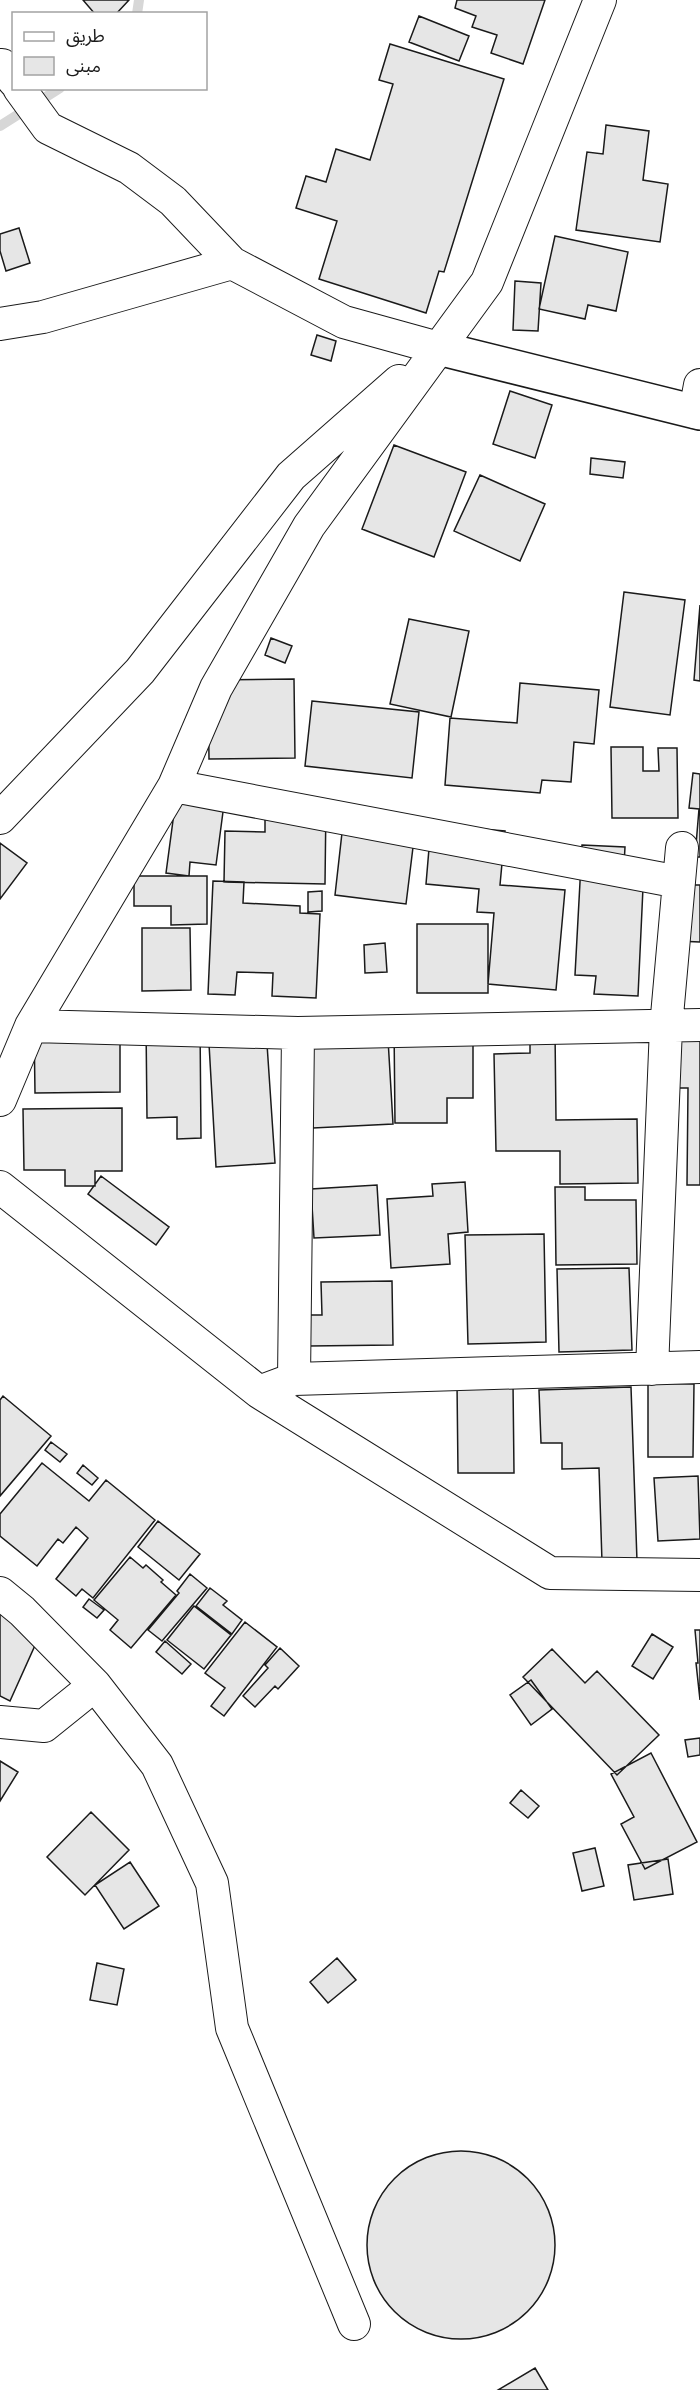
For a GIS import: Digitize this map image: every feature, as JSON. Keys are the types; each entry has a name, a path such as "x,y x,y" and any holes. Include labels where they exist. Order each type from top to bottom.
{"street":[{"path":"0,1100 31,1026 174,786 216,688 309,526 487,282 600,0"},
{"path":"0,65 12,78"},
{"path":"20,90 48,128 129,168 173,201 232,263 344,322 438,348 698,403"},
{"path":"0,324 43,317 232,263"},
{"path":"0,818 140,671 291,476 438,348"},
{"path":"174,786 679,882"},
{"path":"652,1369 666,1027 682,848"},
{"path":"31,1026 298,1033 700,1025"},
{"path":"294,1379 298,1033"},
{"path":"0,1187 259,1392 550,1573 700,1575"},
{"path":"259,1392 294,1379 700,1367"},
{"path":"0,1593 22,1611 95,1685 157,1765 212,1883 232,2028 354,2324"},
{"path":"0,1722 44,1726 95,1685"}],"building":[{"path":"83,0 129,0 118,12 93,12"},
{"path":"457,0 545,0 523,64 491,53 497,35 472,27 476,16 455,8"},
{"path":"419,16 469,36 459,61 409,42"},
{"path":"390,44 504,79 444,272 439,271 426,313 319,279 337,221 296,208 306,176 326,182 336,149 370,160 393,84 379,80"},
{"path":"606,125 649,131 643,180 668,184 660,242 576,230 587,152 603,154"},
{"path":"19,228 30,263 6,271 0,251 0,234"},
{"path":"555,236 628,252 616,311 588,305 585,319 539,309"},
{"path":"515,281 541,283 538,331 513,330"},
{"path":"317,335 336,341 331,361 311,355"},
{"path":"510,391 552,405 535,458 493,444"},
{"path":"394,445 466,472 434,557 362,529"},
{"path":"591,458 625,462 623,478 590,474"},
{"path":"480,475 545,504 520,561 454,531"},
{"path":"624,592 685,600 670,715 610,707"},
{"path":"700,605 700,681 694,680"},
{"path":"409,619 469,631 451,717 390,704"},
{"path":"271,638 292,646 285,663 265,655"},
{"path":"294,679 295,758 209,759 208,680"},
{"path":"520,683 599,690 594,744 574,742 571,782 542,780 540,793 445,785 450,718 517,723"},
{"path":"312,701 419,712 412,778 305,766"},
{"path":"611,747 643,747 643,771 659,771 658,748 677,748 678,818 612,818"},
{"path":"693,773 700,774 700,857 695,857 699,809 689,808"},
{"path":"178,783 226,789 216,865 190,862 189,876 166,873"},
{"path":"265,801 326,803 325,884 224,882 225,831 265,832"},
{"path":"344,815 416,823 406,904 335,895"},
{"path":"431,825 505,831 500,885 565,890 556,990 488,984 494,913 477,912 479,889 426,884"},
{"path":"0,843 27,863 0,899"},
{"path":"582,845 625,847 624,865 644,866 638,996 594,994 596,976 575,975"},
{"path":"134,876 207,876 207,924 171,925 171,906 134,906"},
{"path":"213,881 244,882 243,903 300,906 300,913 320,914 316,998 272,996 273,973 237,972 235,995 208,994"},
{"path":"678,885 700,885 700,942 677,941"},
{"path":"322,891 322,911 308,912 308,892"},
{"path":"417,924 488,924 488,993 417,993"},
{"path":"142,928 190,928 191,990 142,991"},
{"path":"385,943 387,972 365,973 364,945"},
{"path":"387,1022 393,1124 313,1128 308,1048"},
{"path":"34,1023 120,1023 120,1092 35,1093"},
{"path":"200,1023 201,1138 177,1139 177,1117 147,1118 146,1024"},
{"path":"473,1024 473,1098 447,1098 447,1123 395,1123 394,1025"},
{"path":"208,1026 267,1044 275,1163 216,1167"},
{"path":"530,1030 555,1030 556,1120 637,1119 638,1183 560,1184 560,1151 496,1151 494,1054 530,1053"},
{"path":"674,1040 700,1041 700,1185 687,1185 688,1088 674,1088"},
{"path":"122,1108 122,1171 95,1171 95,1186 65,1186 65,1170 24,1170 23,1109"},
{"path":"101,1176 169,1227 156,1245 88,1194"},
{"path":"465,1182 468,1232 448,1234 450,1264 391,1268 387,1199 433,1196 432,1184"},
{"path":"377,1185 380,1235 314,1238 311,1189"},
{"path":"555,1187 585,1187 585,1200 636,1200 637,1264 556,1265"},
{"path":"544,1234 546,1342 468,1344 465,1235"},
{"path":"629,1268 632,1350 559,1352 557,1269"},
{"path":"392,1281 393,1345 309,1346 309,1315 322,1315 321,1282"},
{"path":"457,1383 513,1383 514,1473 458,1473"},
{"path":"648,1383 694,1384 693,1457 648,1457"},
{"path":"631,1387 637,1561 602,1562 599,1468 562,1469 562,1443 541,1443 539,1390"},
{"path":"3,1396 51,1436 0,1496 0,1400"},
{"path":"51,1442 67,1454 60,1462 45,1450"},
{"path":"42,1463 89,1501 106,1480 155,1520 93,1598 82,1589 76,1596 56,1579 88,1538 76,1527 63,1543 58,1539 37,1566 0,1536 0,1514"},
{"path":"83,1465 98,1478 92,1485 77,1473"},
{"path":"698,1476 700,1539 658,1541 654,1478"},
{"path":"158,1521 200,1554 179,1580 138,1547"},
{"path":"130,1557 143,1568 146,1565 176,1595 131,1648 110,1630 118,1620 94,1600"},
{"path":"190,1574 207,1588 162,1641 148,1630 179,1593 177,1591"},
{"path":"210,1588 227,1601 223,1605 242,1620 232,1634 196,1606"},
{"path":"89,1599 104,1610 97,1618 83,1607"},
{"path":"194,1606 231,1635 204,1669 167,1640"},
{"path":"0,1613 41,1632 10,1701 0,1696"},
{"path":"245,1622 277,1647 224,1716 211,1706 225,1688 205,1673"},
{"path":"695,1630 700,1630 700,1700 696,1663 698,1663"},
{"path":"652,1634 673,1647 653,1679 632,1666"},
{"path":"165,1641 191,1664 182,1674 156,1652"},
{"path":"280,1648 299,1666 278,1689 275,1686 255,1707 243,1696 268,1668 265,1665"},
{"path":"552,1649 585,1683 597,1671 659,1735 617,1775 523,1677"},
{"path":"531,1680 552,1709 531,1725 510,1695"},
{"path":"700,1738 700,1755 688,1757 685,1740"},
{"path":"651,1753 697,1842 645,1869 621,1824 634,1817 611,1774"},
{"path":"0,1761 18,1772 0,1801"},
{"path":"521,1790 539,1806 528,1818 510,1803"},
{"path":"91,1812 129,1850 85,1895 47,1857"},
{"path":"595,1848 604,1886 582,1891 573,1853"},
{"path":"668,1859 673,1894 634,1900 628,1865"},
{"path":"130,1862 159,1906 124,1929 95,1885"},
{"path":"337,1958 356,1980 328,2003 310,1982"},
{"path":"97,1963 124,1969 117,2005 90,2000"},
{"path":"470,2151 506,2162 528,2178 548,2209 554,2227 554,2263 548,2281 528,2312 497,2332 479,2338 452,2339 416,2328 388,2305 378,2290 368,2263 367,2236 378,2200 401,2172 416,2162 443,2152"},
{"path":"535,2368 548,2390 498,2390"}],"waterway":[{"path":"137,12 139,0"},
{"path":"0,126 57,90"}]}
